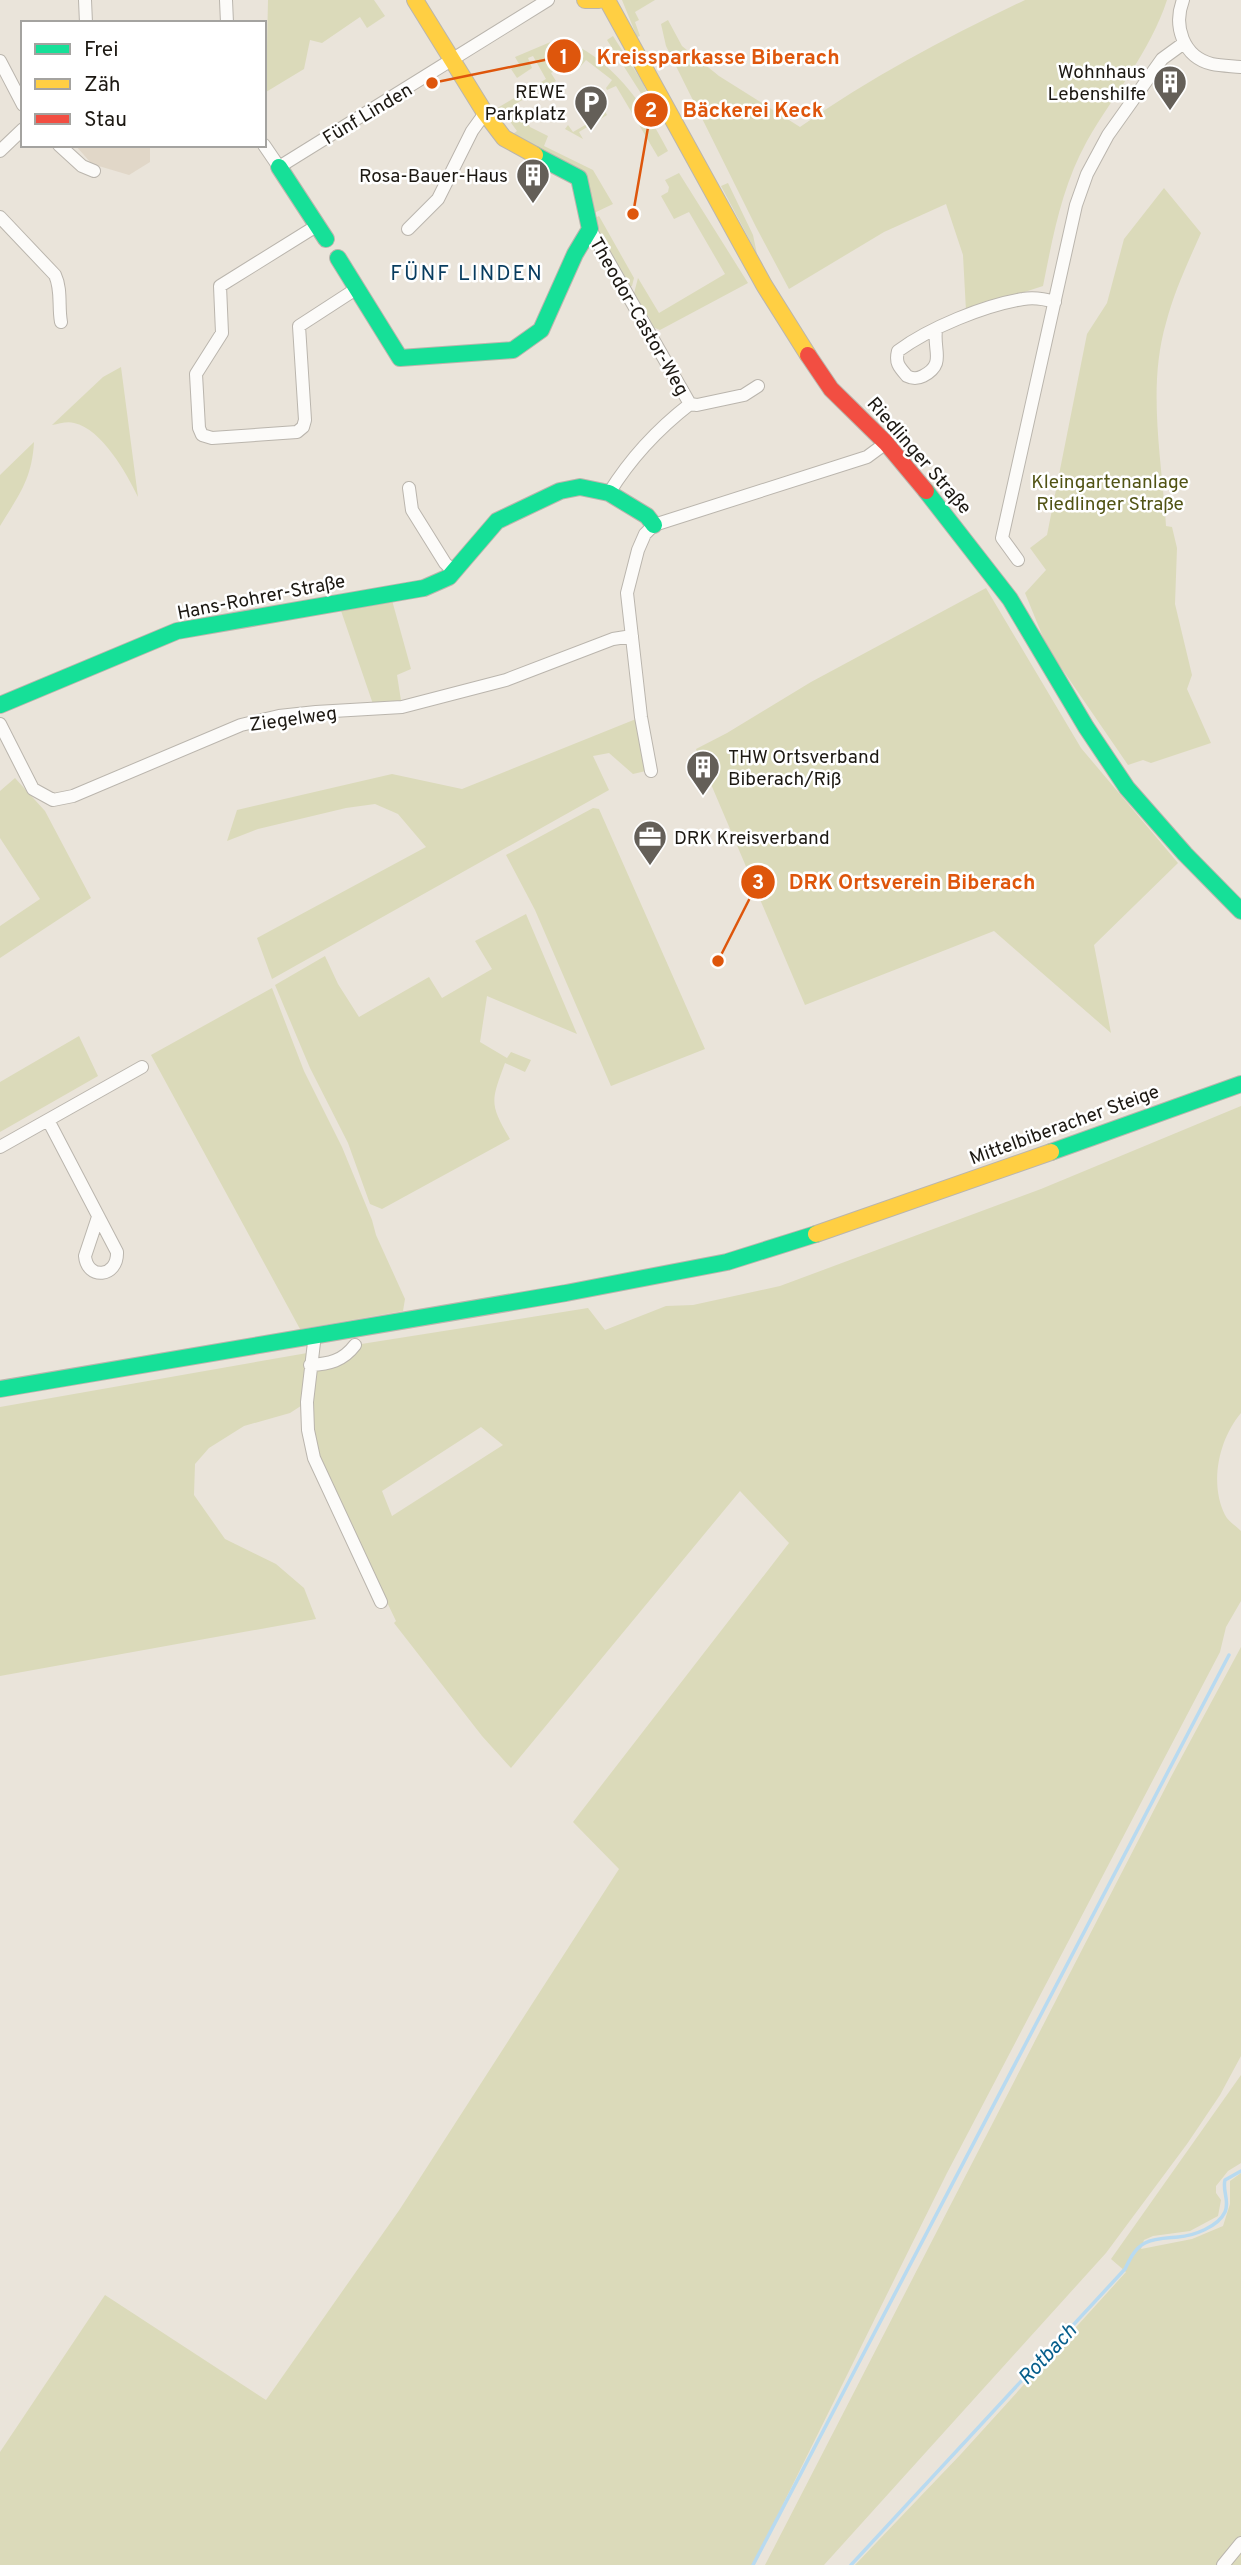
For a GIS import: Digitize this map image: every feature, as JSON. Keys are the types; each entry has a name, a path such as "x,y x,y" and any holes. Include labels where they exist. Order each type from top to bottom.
{"street":[{"path":"85,0 86,21"},
{"path":"226,0 227,21"},
{"path":"338,258 400,358 513,351 541,330 575,254 590,229 579,178 505,138 485,113 415,0"},
{"name":"Fünf Linden","path":"279,167 548,0"},
{"path":"585,0 599,0"},
{"name":"Riedlinger Straße","path":"607,0 764,285 831,389 886,443 952,522 1010,599 1086,727 1128,788 1185,854 1241,911"},
{"path":"1183,0 1179,9 1179,27 1184,43 1193,54 1211,64 1241,67"},
{"path":"1018,560 1002,538 1076,205 1100,148 1142,85 1162,60 1184,43"},
{"path":"0,61 21,101"},
{"path":"408,229 438,199 472,131 485,113"},
{"path":"0,151 21,131"},
{"path":"61,147 82,166 94,171"},
{"path":"265,147 322,232 220,286 222,333 196,374 199,428 202,435 212,438 297,432 303,427 305,421 299,326 356,289"},
{"path":"0,217 55,275 60,286 61,322"},
{"name":"Theodor-Castor-Weg","path":"590,229 690,404"},
{"path":"936,330 982,311 1024,299 1055,302"},
{"name":"Theodor-Castor-Weg","path":"608,493 638,454 673,417 690,404 697,405 744,395 758,386"},
{"path":"651,771 627,593 631,571 645,534 654,525 867,457 886,443"},
{"name":"Hans-Rohrer-Straße","path":"0,705 177,631 424,588 450,577 497,521 560,491 580,487 608,493 647,516 654,525"},
{"path":"409,488 412,510 445,563 454,572"},
{"name":"Ziegelweg","path":"0,724 33,789 53,800 73,796 241,725 303,713 402,707 506,680 613,639 632,636"},
{"path":"0,1147 142,1067"},
{"name":"Mittelbiberacher Steige","path":"0,1389 704,1268 764,1252 902,1205 1241,1084"},
{"path":"48,1120 98,1217"},
{"path":"315,1334 307,1402 308,1430 314,1458 382,1602"},
{"path":"310,1366 330,1363 348,1355 355,1345"},
{"path":"1223,2565 1241,2543"}],"shaded area":[{"path":"77,147 150,147 150,162 129,175 92,164"}],"green space":[{"path":"268,0 374,0 385,16 367,28 360,17 322,43 310,40 304,69 266,92"},
{"path":"622,0 655,0 635,12 639,20 635,22 640,36 637,37"},
{"path":"1025,0 1167,0 1141,55 1078,158 1059,212 1043,286 966,311 963,255 946,204 884,232 789,289 666,46 661,24 668,20 682,46 719,76 800,127 854,91 910,59"},
{"path":"613,36 643,83 656,117 607,40"},
{"path":"560,38 595,57 624,84 648,116 668,151 658,157 616,86 607,90 612,80 586,60 580,67 574,59 551,73 556,81 517,103 530,127 548,136 544,146 593,170 613,204 594,213 586,175 510,136 517,131 506,116 499,120 494,110 546,79 533,56 528,58 532,68 517,78 511,69 519,64 515,57"},
{"path":"602,106 607,115 579,132 583,139 565,129 568,125 573,132 601,116 597,108"},
{"path":"679,173 748,283 660,330 648,325 650,319 633,297 638,278 659,313 725,274 689,212 674,219 661,196 668,192 669,187 665,180"},
{"path":"728,183 753,235 757,254 721,186"},
{"name":"Kleingartenanlage Riedlinger Straße","path":"1164,188 1201,233 1177,289 1160,348 1157,424 1166,526 1172,527 1177,548 1175,604 1192,675 1187,689 1211,743 1151,763 1143,760 1128,765 1047,647 1025,593 1046,570 1030,548 1047,535 1087,334 1107,303 1124,239"},
{"path":"599,216 634,278 632,286 629,287 598,232 595,218"},
{"path":"121,367 138,497 120,465 94,434 74,423 52,425 103,377"},
{"path":"34,442 27,477 19,496 0,526 0,475"},
{"path":"986,588 1081,748 1178,863 1094,945 1111,1033 994,931 805,1005 696,749 811,682"},
{"path":"390,593 411,669 397,675 402,707 375,710 338,602"},
{"path":"641,717 650,770 633,774 609,753 593,756 609,790 272,979 257,938 426,847 398,814 375,804 346,808 258,829 227,841 237,810 392,774 462,789"},
{"path":"15,778 45,811 91,898 0,958 0,926 40,899 0,838 0,791"},
{"path":"593,808 599,809 705,1049 611,1086 535,910 506,855"},
{"path":"526,914 577,1034 487,996 480,1042 507,1058 511,1052 531,1060 525,1072 505,1063 497,1086 495,1110 510,1139 382,1209 370,1204 348,1143 310,1068 275,985 325,956 338,984 359,1017 429,977 442,998 492,969 475,941"},
{"path":"272,988 304,1071 342,1147 376,1235 405,1299 403,1311 300,1329 151,1055"},
{"path":"79,1036 98,1076 0,1132 0,1082"},
{"path":"1241,1106 1241,1413 1222,1448 1217,1476 1220,1502 1225,1515 1241,1531 1241,1601 1226,1627 1220,1652 947,2173 753,2565 0,2565 0,2452 105,2295 266,2400 400,2209 619,1869 573,1822 789,1543 740,1491 511,1768 482,1736 394,1623 396,1621 318,1458 310,1413 313,1369 355,1345 588,1308 605,1330 666,1306 693,1305 780,1286 1041,1189","holes":["481,1427 503,1445 392,1516 382,1491"]},
{"path":"313,1352 307,1402 290,1413 244,1426 209,1448 195,1464 194,1495 225,1539 276,1564 304,1588 316,1619 0,1676 0,1407"},
{"path":"1241,1647 1241,2056 1220,2095 1187,2144 1106,2253 824,2565 765,2565 1172,1775"},
{"path":"1241,2075 1241,2163 1228,2171 1216,2186 1216,2193 1221,2200 1218,2216 1190,2231 1153,2236 1144,2240 1141,2249 1192,2239 1223,2226 1230,2204 1230,2181 1241,2173 1241,2565 855,2565 961,2454 1126,2272 1111,2259"}],"waterway":[{"path":"753,2565 1229,1655"},
{"name":"Rotbach","path":"851,2565 1125,2269 1138,2248 1153,2240 1198,2233 1217,2222 1226,2208 1225,2180 1241,2171"}],"traffic: fast":[{"path":"338,258 400,358 513,350 541,330 575,254 590,229 579,178 535,155"},
{"path":"279,167 326,239"},
{"path":"0,705 177,631 424,588 449,577 497,521 560,491 580,487 609,493 647,516 654,525"},
{"path":"926,491 1010,599 1086,727 1127,788 1185,854 1241,911"},
{"path":"1051,1152 1241,1084"},
{"path":"0,1389 566,1293 727,1262 816,1234"}],"traffic: slow":[{"path":"415,0 485,113 504,138 535,155"},
{"path":"585,0 599,0"},
{"path":"607,0 764,285 808,355"},
{"path":"816,1234 1051,1152"}],"traffic: jam":[{"path":"808,355 831,389 886,443 926,491"}],"place":[{"name":"Kreissparkasse Biberach","path":"432,83"},
{"name":"Wohnhaus Lebenshilfe","path":"1170,112"},
{"name":"REWE Parkplatz","path":"591,132"},
{"name":"Rosa-Bauer-Haus","path":"533,205"},
{"name":"Bäckerei Keck","path":"633,214"},
{"name":"THW Ortsverband Biberach/Riß","path":"703,797"},
{"name":"DRK Kreisverband","path":"650,867"},
{"name":"DRK Ortsverein Biberach","path":"718,961"}],"district":[{"name":"FÜNF LINDEN","path":"467,273"}]}
